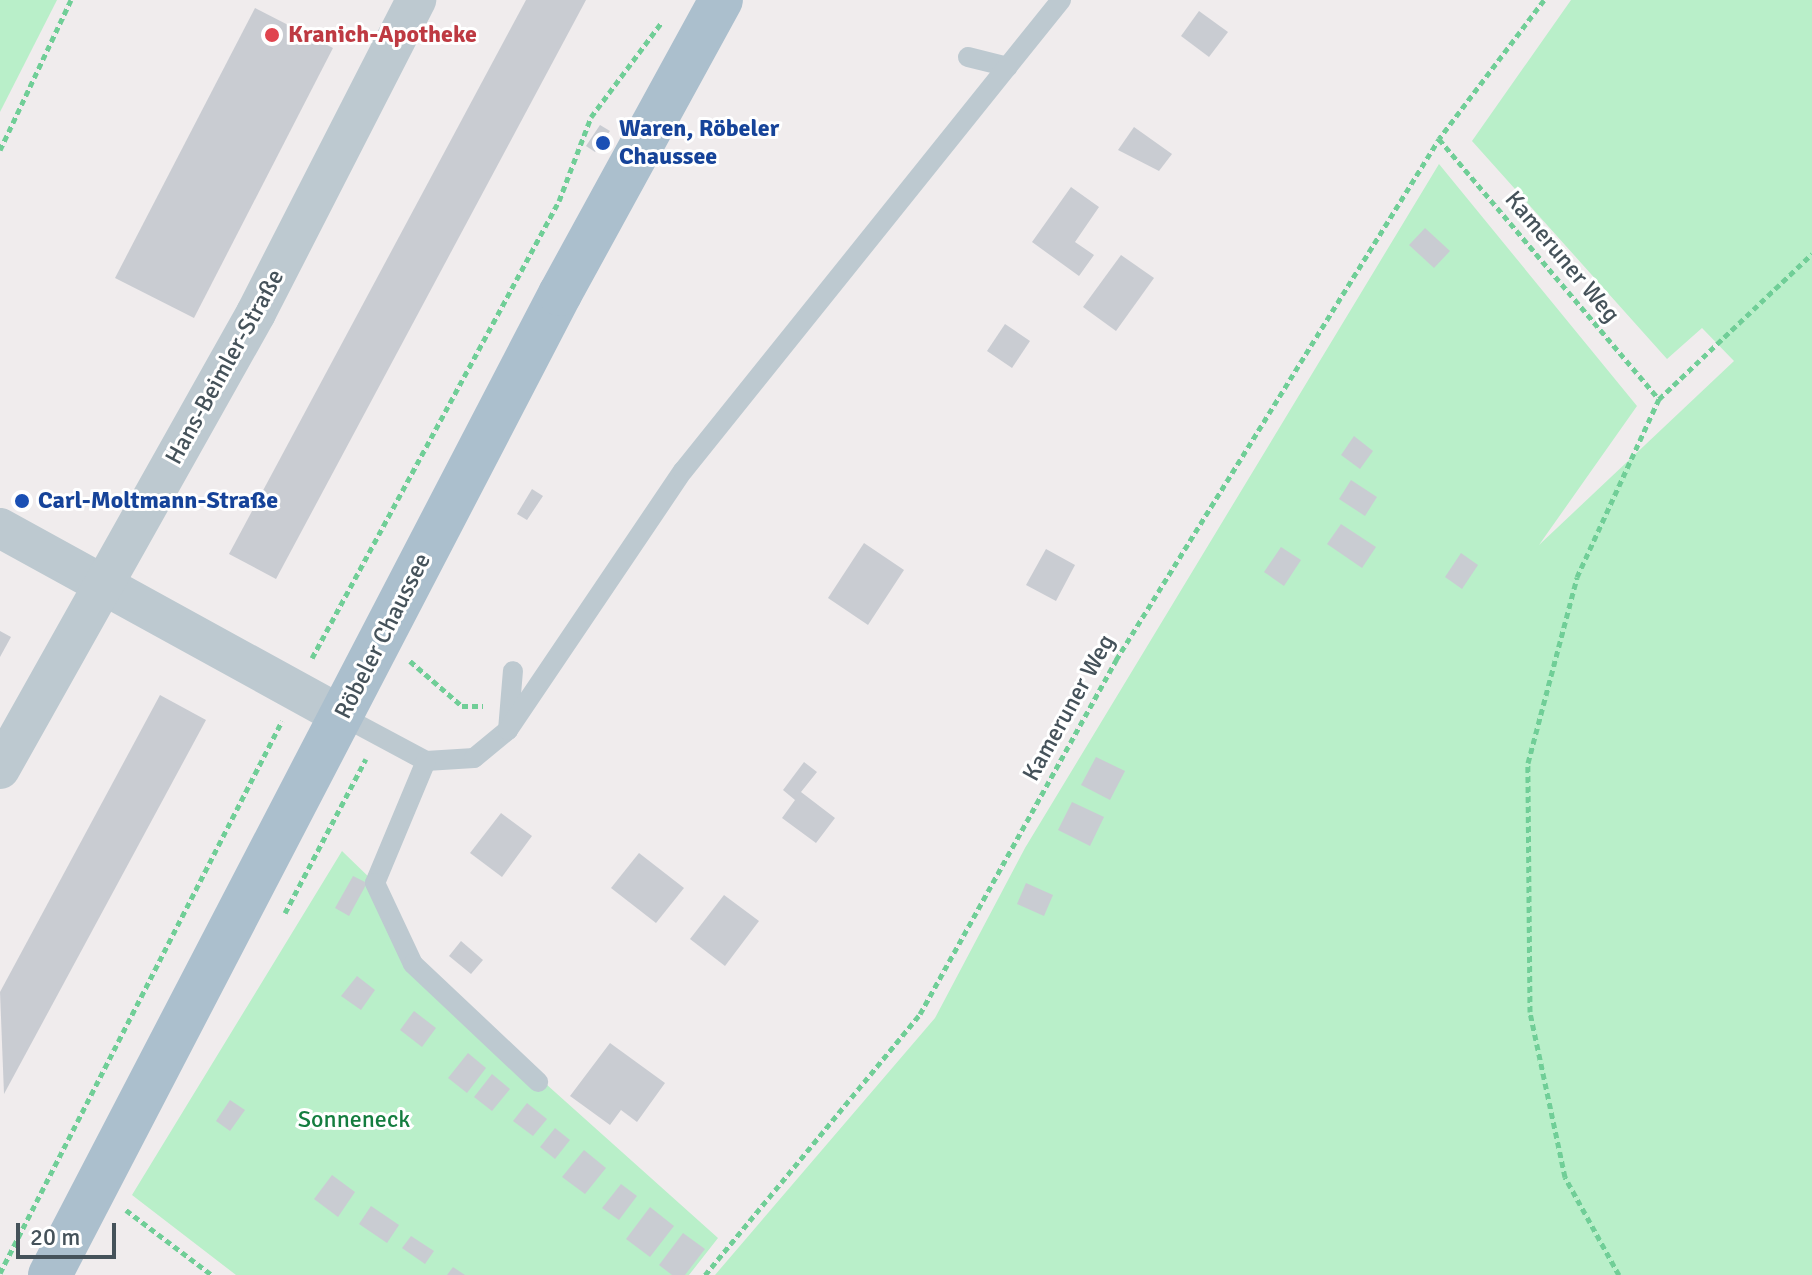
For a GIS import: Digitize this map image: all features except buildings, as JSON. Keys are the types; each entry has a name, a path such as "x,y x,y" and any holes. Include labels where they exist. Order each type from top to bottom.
{"main road":[{"name":"Röbeler Chaussee","path":"50,1275 379,644 721,0"}],"street":[{"name":"Hans-Beimler-Straße","path":"0,769 256,313 416,0"},
{"path":"0,528 342,716"}],"lane":[{"path":"342,716 426,761 474,758 508,730 683,471 1061,0"},
{"path":"968,57 1008,67"},
{"path":"508,730 513,671"},
{"path":"426,761 375,883 413,964 538,1082"}],"path":[{"path":"0,150 71,0"},
{"name":"Kameruner Weg","path":"705,1275 920,1014 1116,660 1439,139 1544,0"},
{"path":"0,1273 331,620 559,201 591,117 670,11"},
{"name":"Kameruner Weg","path":"1439,139 1659,399"},
{"path":"1619,1275 1565,1177 1530,1012 1528,763 1577,577 1659,399 1812,254"},
{"path":"331,620 379,644 462,706 510,704"},
{"path":"98,1188 212,1275"}],"green space":[{"path":"0,0 57,0 0,112"},
{"path":"1571,0 1812,0 1812,1275 715,1275 935,1018 1025,848 1439,164 1637,406 1539,545 1734,361 1702,328 1667,359 1472,141"},
{"name":"Sonneneck","path":"342,851 375,883 413,965 718,1238 689,1275 236,1275 132,1195"}],"place":[{"name":"Kranich-Apotheke","path":"272,35"},
{"name":"Waren, Röbeler Chaussee","path":"603,143"},
{"name":"Carl-Moltmann-Straße","path":"22,501"}]}
